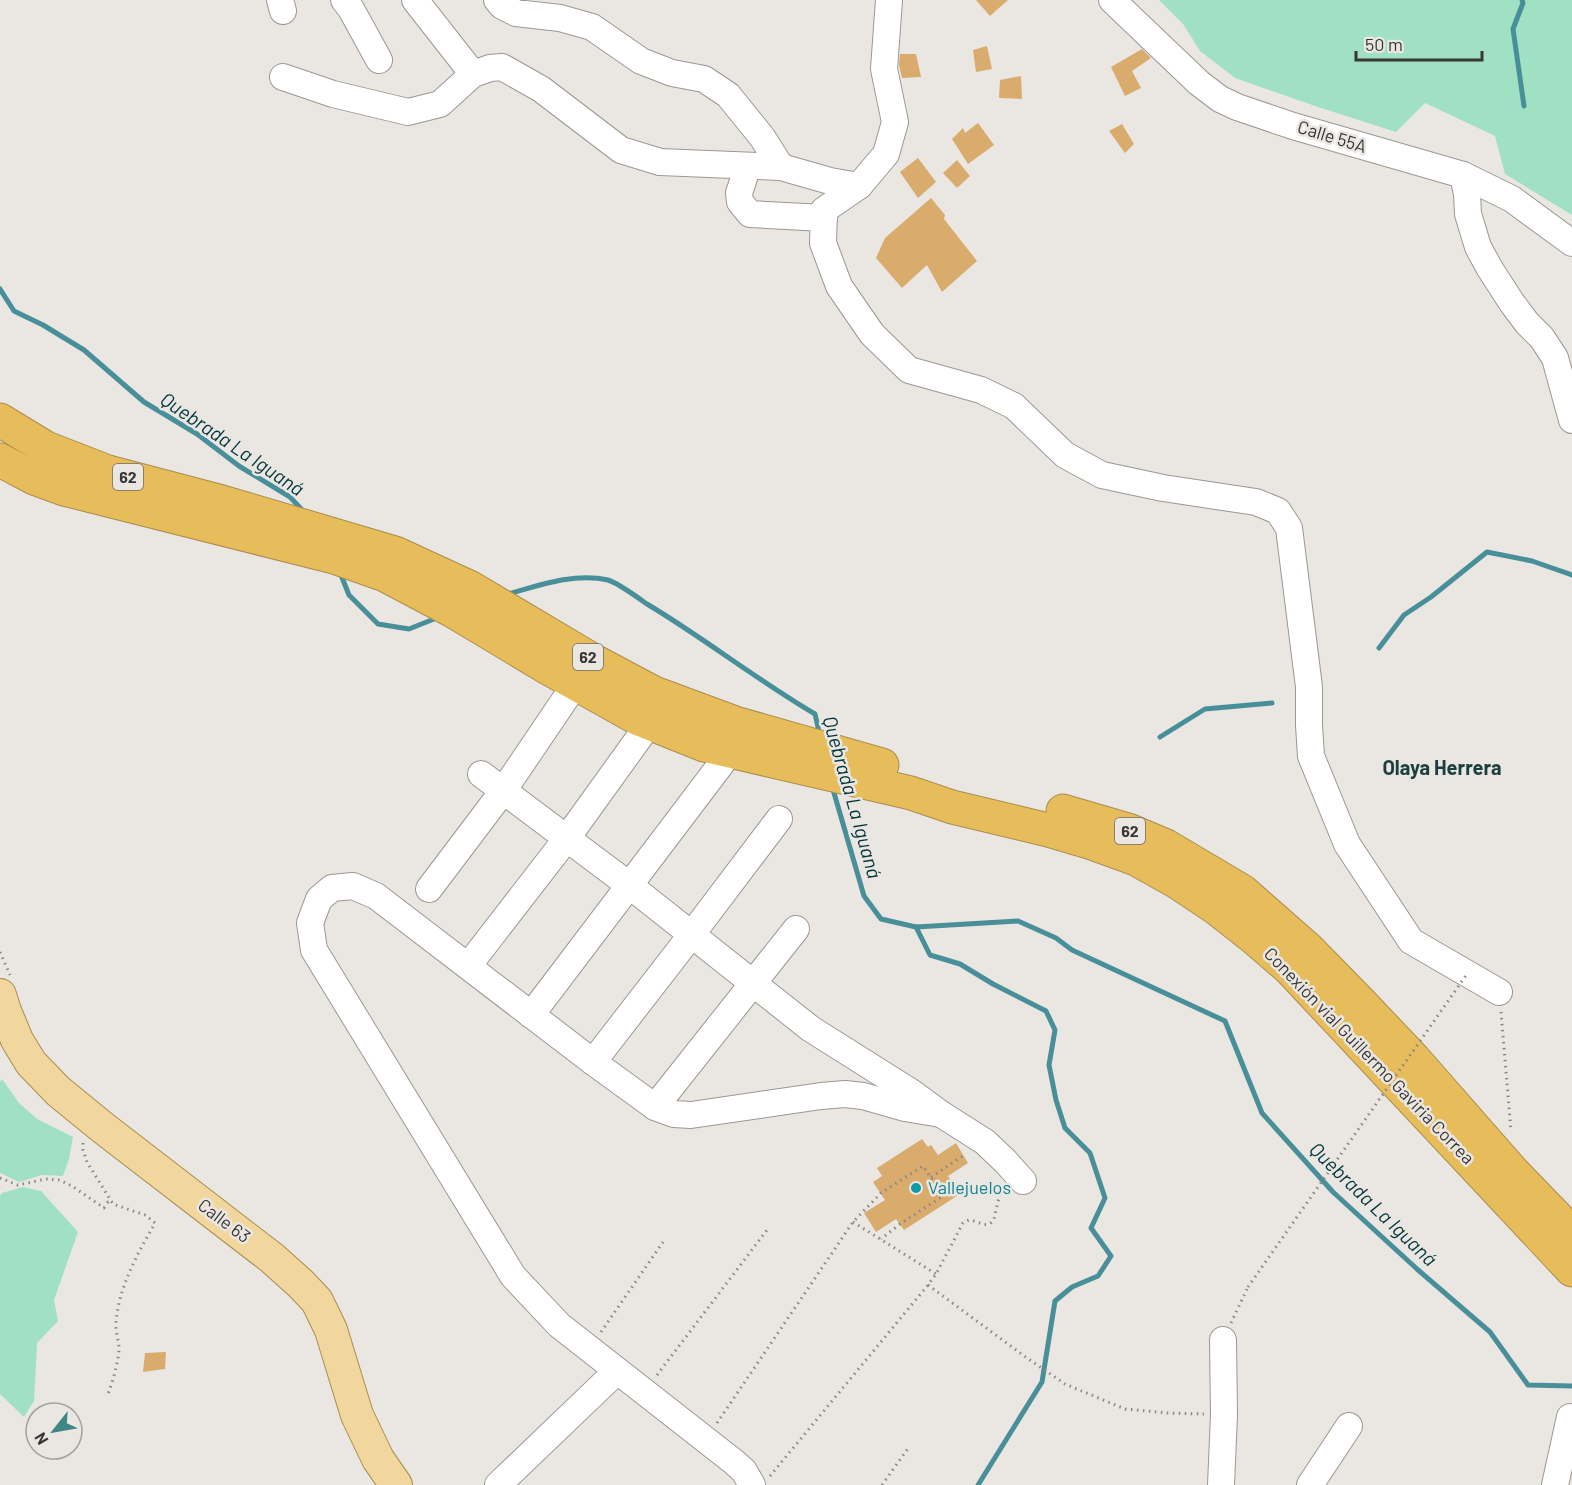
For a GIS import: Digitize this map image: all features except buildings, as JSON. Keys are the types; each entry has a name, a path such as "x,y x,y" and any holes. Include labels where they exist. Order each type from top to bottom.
{"highway":[{"name":"Conexión vial Guillermo Gaviria Correa","path":"0,420 46,448 74,460 262,527 385,575 453,611 614,706 639,719 704,745 916,785 1049,807 1128,830 1166,846 1242,891 1310,950 1414,1059 1514,1173 1572,1233"},
{"name":"Conexión vial Guillermo Gaviria Correa","path":"0,460 64,489 262,527"},
{"name":"Conexión vial Guillermo Gaviria Correa","path":"916,785 952,807 1070,837 1136,859 1177,882 1216,908 1288,968 1572,1270"}],"main road":[{"name":"Calle 63","path":"0,995 17,1040 31,1063 58,1091 272,1258 317,1301 331,1330 357,1415 378,1458 396,1485"}],"street":[{"path":"344,0 379,60"},
{"path":"415,0 473,74"},
{"path":"889,0 884,69 894,122 886,154 859,186 824,210 823,243 839,286 872,334 909,370 981,390 1014,406 1065,455 1102,475 1163,488 1256,502 1278,511 1289,528 1309,687 1311,756 1347,844 1411,941 1499,992"},
{"name":"Calle 55A","path":"1112,0 1199,83 1220,99 1293,126 1463,175 1512,199 1572,243"},
{"path":"506,3 516,13 560,18 592,27 641,61 672,73 704,79 728,95 762,137 781,167"},
{"path":"283,77 333,94 408,112 440,104 473,74 490,68 502,67 542,89 621,150 660,162 781,167 830,182 859,186"},
{"path":"748,166 739,194 740,202 750,214 824,218"},
{"path":"1463,175 1468,214 1478,248 1512,303 1542,338 1555,358 1572,420"},
{"path":"429,889 503,791 570,692"},
{"path":"468,966 567,838 644,731"},
{"path":"531,1015 722,764"},
{"path":"481,774 629,885 811,1029 985,1142 1014,1171"},
{"path":"592,1062 779,819"},
{"path":"758,1484 706,1439 559,1325 513,1276 314,950 310,923 319,899 332,888 353,886 376,896 592,1062 655,1107 674,1114 686,1115 845,1094 941,1114"},
{"path":"655,1107 796,929"},
{"path":"1221,1485 1224,1415 1223,1340"},
{"path":"498,1485 617,1371"},
{"path":"1555,1485 1570,1417"},
{"path":"1310,1485 1349,1426"}],"path":[{"path":"1223,1340 1248,1287 1467,974"},
{"path":"1499,992 1514,1173"},
{"path":"83,1139 83,1150 87,1162 113,1204"},
{"path":"931,1177 985,1142"},
{"path":"706,1439 853,1222 881,1193 923,1166 943,1196 881,1239"},
{"path":"758,1484 928,1285 966,1221 973,1220 989,1225 992,1222 1014,1171"},
{"path":"0,1178 18,1185 46,1179 59,1180 104,1208 108,1202 145,1215 155,1223 132,1264 121,1301 116,1322 119,1349 108,1394"},
{"path":"853,1222 936,1274"},
{"path":"644,1392 767,1230"},
{"path":"590,1349 663,1242"},
{"path":"928,1285 1065,1384 1125,1409 1224,1415"},
{"path":"882,1485 909,1447"}],"green space":[{"path":"1159,0 1572,0 1572,215 1505,174 1495,136 1425,103 1396,132 1235,78 1200,51 1183,24"},
{"path":"2,1079 19,1103 37,1119 73,1137 63,1176 42,1175 19,1182 0,1173 0,1082"},
{"path":"23,1187 41,1191 78,1232 54,1300 58,1321 37,1343 34,1401 24,1401 24,1417 0,1394 0,1196 2,1193"}],"waterway":[{"path":"1522,0 1523,3 1513,29 1524,106"},
{"name":"Quebrada La Iguaná","path":"0,289 14,311 43,325 84,350 144,402 197,434 239,466 290,497 304,512"},
{"path":"1379,648 1404,615 1431,597 1487,552 1532,561 1572,575"},
{"name":"Quebrada La Iguaná","path":"339,570 349,595 378,624 409,629 439,617"},
{"name":"Quebrada La Iguaná","path":"505,595 569,579 608,580 628,590 815,714 820,736"},
{"path":"1160,737 1205,709 1272,703"},
{"name":"Quebrada La Iguaná","path":"832,786 864,896 881,919 916,927 1018,921 1056,938 1072,950 1225,1021 1262,1113 1333,1192 1490,1332 1528,1385 1572,1386"},
{"path":"916,927 930,955 960,964 1046,1011 1055,1030 1049,1065 1056,1100 1065,1128 1090,1153 1105,1198 1091,1228 1111,1256 1098,1276 1072,1287 1055,1301 1042,1382 978,1485"}],"place":[{"name":"Vallejuelos","path":"916,1188"}],"district":[{"name":"Olaya Herrera","path":"1442,768"}]}
